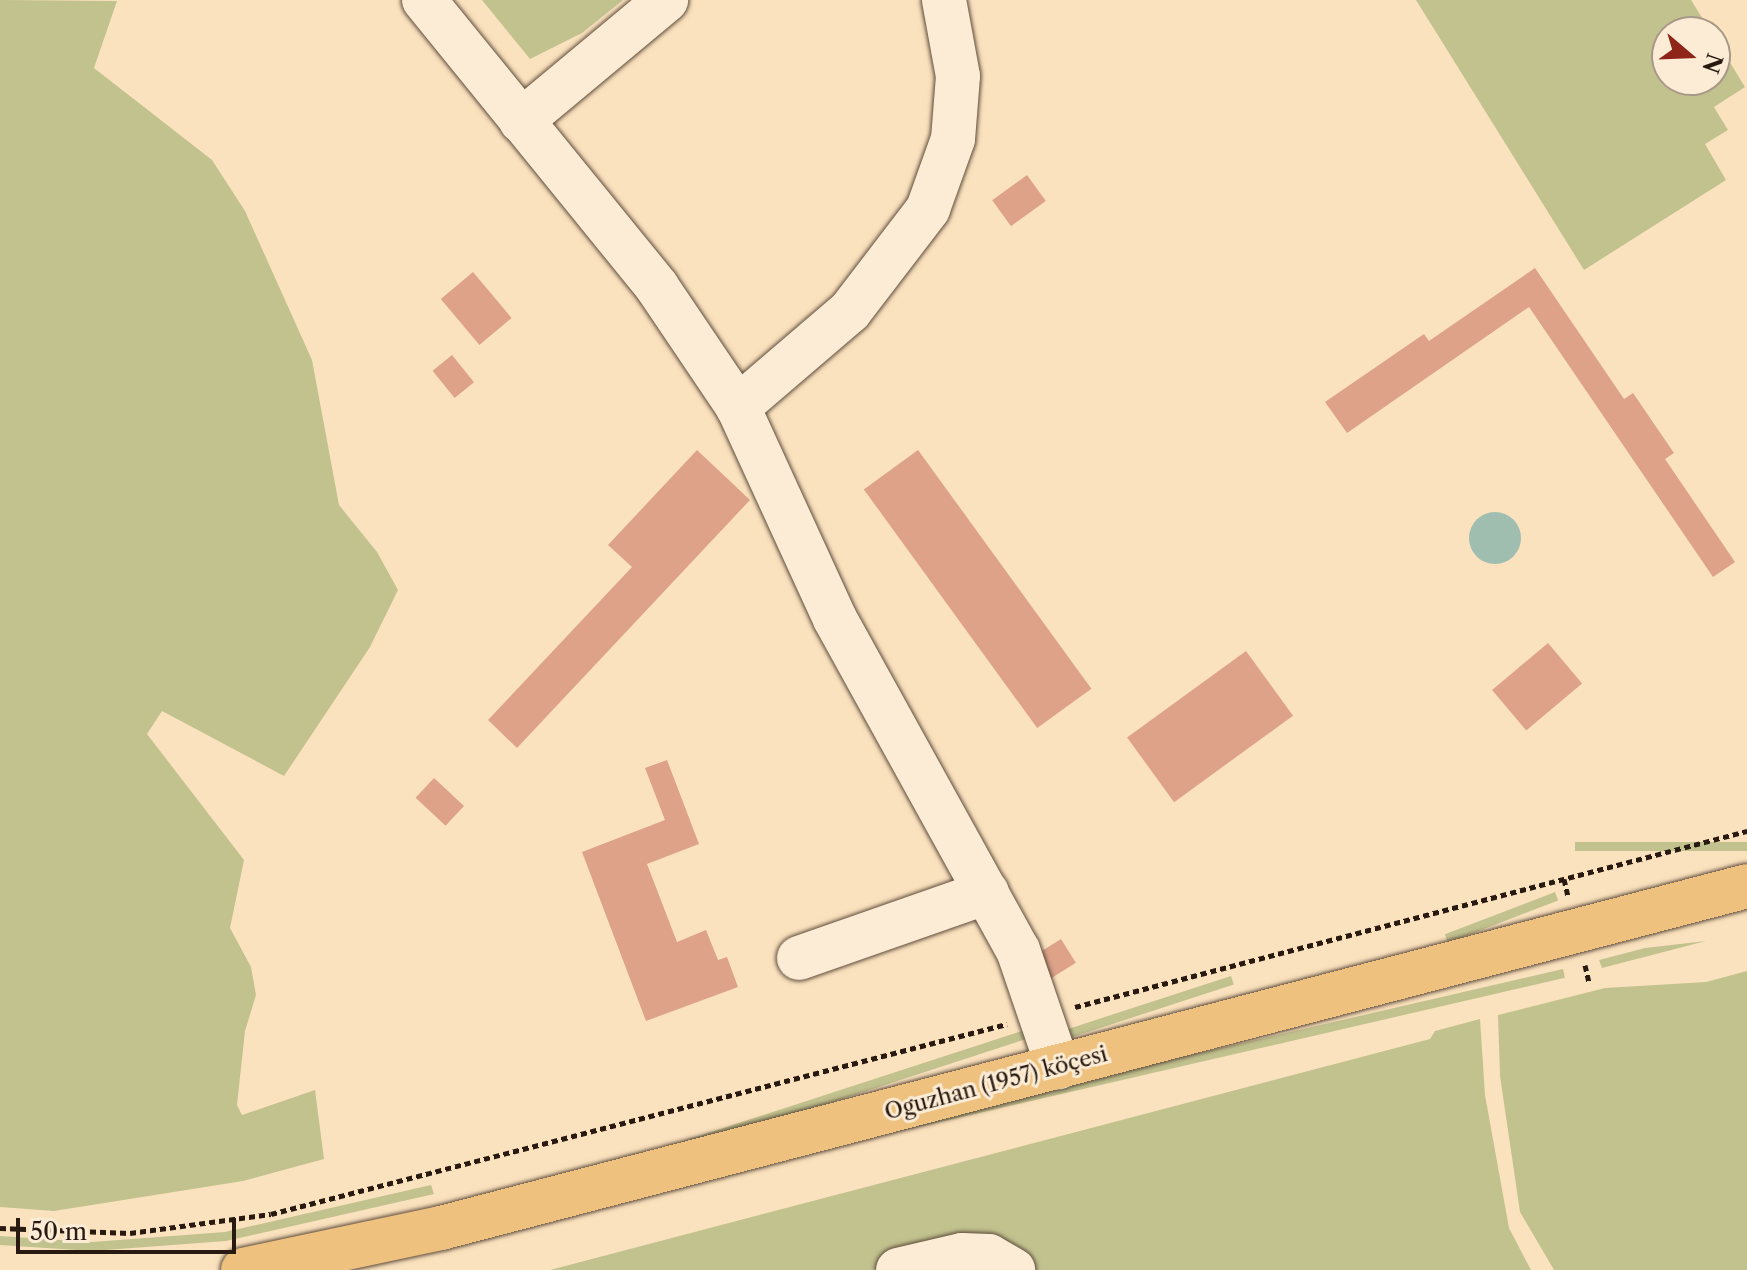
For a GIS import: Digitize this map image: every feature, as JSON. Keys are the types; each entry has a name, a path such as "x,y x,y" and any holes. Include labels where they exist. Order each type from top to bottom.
{"main road":[{"name":"Oguzhan (1957) köçesi","path":"243,1270 441,1228 1747,886"}],"lane":[{"path":"424,0 657,287 738,407 835,619 987,892 1031,978 1058,1067"},
{"path":"521,121 666,0"},
{"path":"738,407 850,311 928,209 953,139 958,76 951,15 944,0"},
{"path":"799,958 987,892"},
{"path":"898,1270 962,1255 989,1256 1013,1270"}],"path":[{"path":"0,1228 130,1233 271,1214 1747,831"}],"green space":[{"path":"0,0 117,1 94,68 212,160 245,211 312,360 339,505 377,552 398,590 370,647 284,776 162,711 147,734 244,860 230,928 251,967 256,995 245,1031 237,1105 242,1115 315,1090 324,1159 243,1181 54,1211 0,1207"},
{"path":"482,0 623,0 582,33 530,59"},
{"path":"1416,0 1691,0 1701,16 1651,16 1651,96 1731,96 1731,64 1745,87 1714,107 1728,130 1705,144 1726,180 1584,270"},
{"path":"1575,842 1747,842 1747,851 1575,851"},
{"path":"1555,892 1558,900 1448,943 1445,934"},
{"path":"1706,941 1602,968 1599,960 1645,948"},
{"path":"1563,969 1565,978 405,1246 403,1237"},
{"path":"1747,971 1747,1270 1554,1270 1520,1212 1500,1076 1498,1015 1605,988 1706,982"},
{"path":"1231,976 1234,985 1066,1039 1064,1030"},
{"path":"1480,1019 1485,1095 1509,1228 1531,1270 1026,1270 935,1254 872,1270 550,1270 1430,1039 1435,1031"},
{"path":"1028,1029 1031,1038 476,1218 474,1209"},
{"path":"431,1185 434,1194 226,1241 92,1251 0,1245 0,1236 92,1242 225,1232"}],"shaded area":[{"path":"1495,512 1513,520 1521,538 1513,556 1495,564 1477,556 1469,538 1477,520"}],"building":[{"path":"1027,175 1046,201 1011,226 992,200"},
{"path":"1535,268 1624,399 1633,393 1674,453 1665,459 1735,562 1713,577 1529,307 1347,433 1325,402 1424,334 1429,341"},
{"path":"473,272 512,318 479,345 441,299"},
{"path":"452,355 474,382 455,398 433,371"},
{"path":"697,450 750,500 517,748 488,720 632,567 608,545"},
{"path":"918,450 1091,689 1037,728 864,489"},
{"path":"1548,643 1582,684 1526,731 1492,690"},
{"path":"1246,651 1293,716 1174,802 1127,737"},
{"path":"667,760 699,844 647,864 677,942 706,930 718,960 727,957 738,987 646,1021 582,852 665,820 645,768"},
{"path":"434,778 464,806 446,826 416,798"},
{"path":"1061,939 1076,963 1050,979 1036,955"}]}
